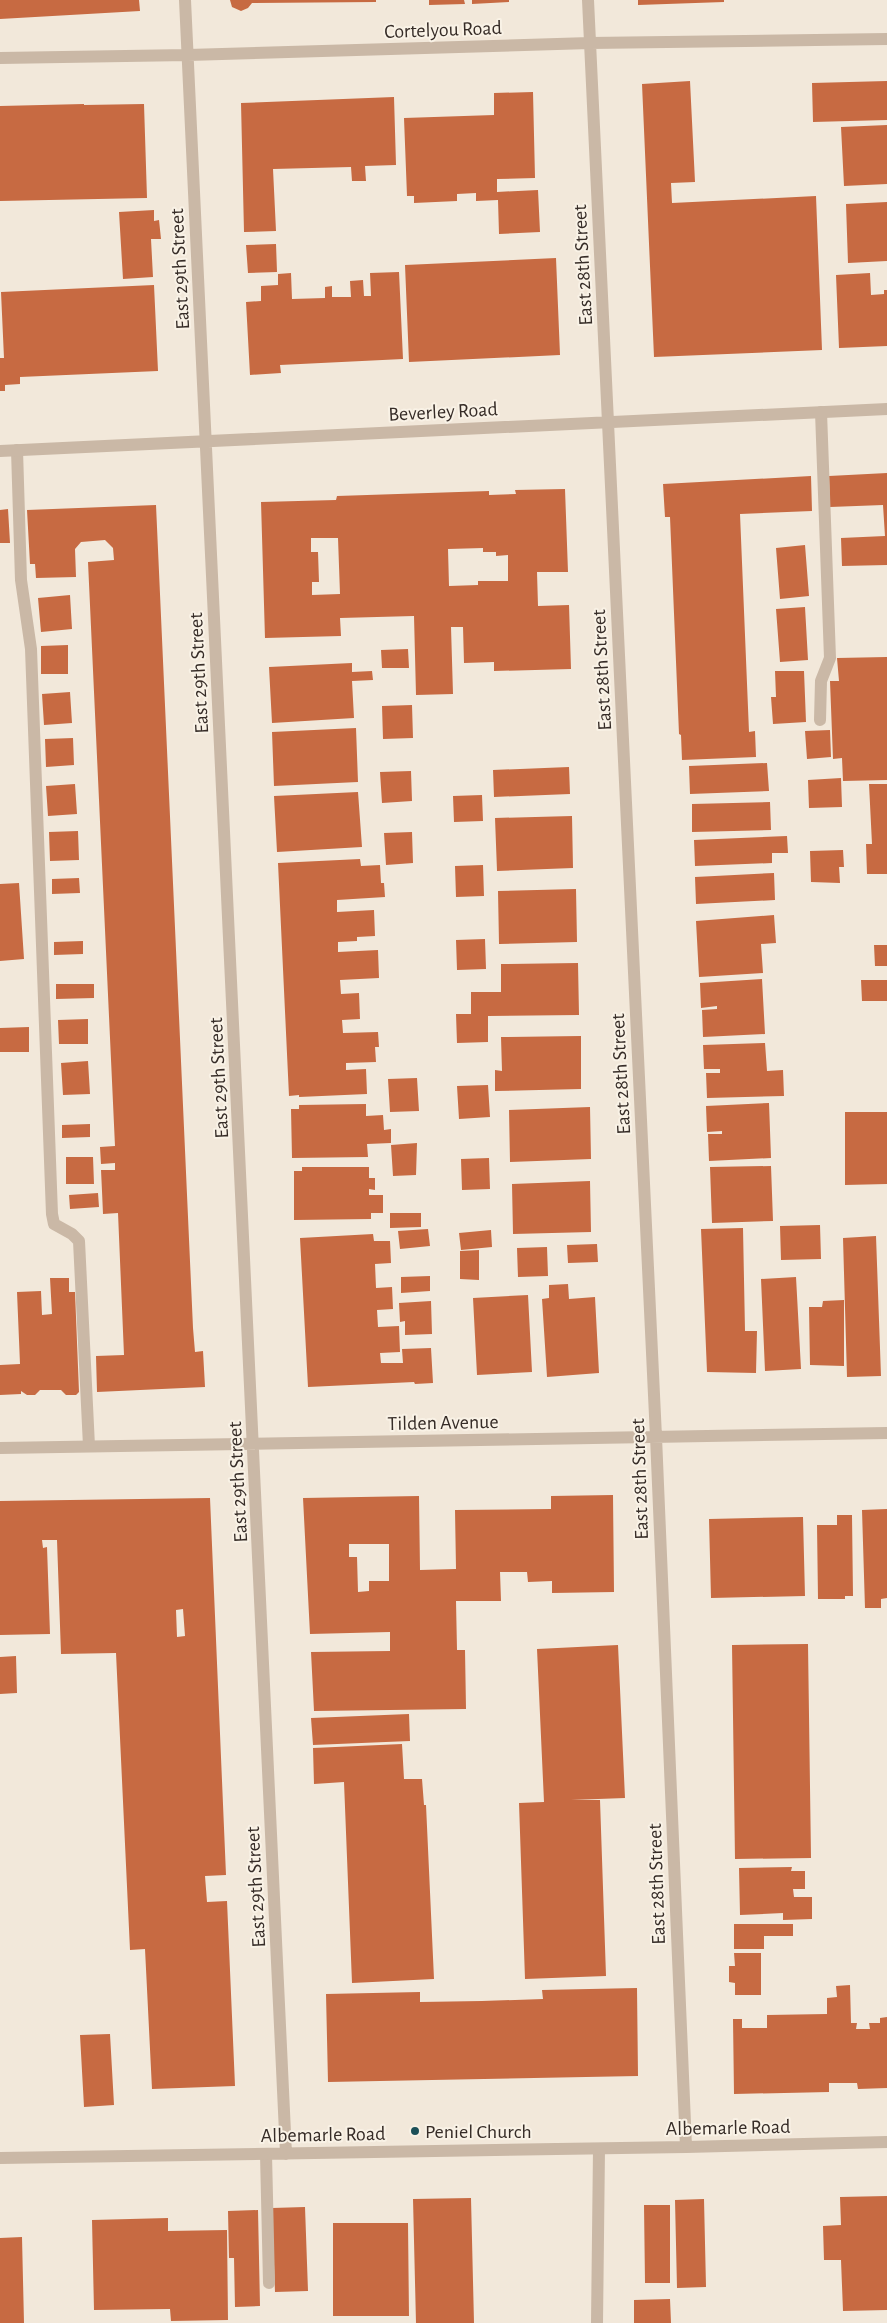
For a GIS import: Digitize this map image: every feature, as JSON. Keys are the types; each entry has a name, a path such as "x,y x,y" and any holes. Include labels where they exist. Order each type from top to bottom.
{"street":[{"name":"East 29th Street","path":"185,0 286,2154"},
{"name":"East 28th Street","path":"588,0 656,1437 686,2147"},
{"name":"Cortelyou Road","path":"0,58 188,55 590,43 887,39"},
{"name":"Beverley Road","path":"0,450 887,409"},
{"path":"820,720 820,681 830,658 821,412"},
{"path":"17,450 21,580 30,649 52,1214 54,1224 72,1234 79,1241 90,1446"},
{"name":"Tilden Avenue","path":"0,1448 887,1433"},
{"name":"Albemarle Road","path":"0,2158 599,2149 887,2142"},
{"path":"597,2323 599,2149"},
{"path":"266,2154 268,2283"}],"building":[{"path":"0,0 139,0 140,11 0,19"},
{"path":"230,0 376,0 376,2 252,3 248,8 241,11 232,7"},
{"path":"429,0 464,0 465,4 429,5"},
{"path":"472,0 509,0 509,2 472,4"},
{"path":"638,0 724,0 724,2 638,5"},
{"path":"690,81 695,182 671,183 672,203 816,196 822,350 654,357 642,84"},
{"path":"887,81 887,120 813,122 812,83"},
{"path":"533,92 535,178 497,179 497,192 538,190 540,232 499,234 498,200 476,201 476,193 457,194 457,201 414,203 414,196 407,196 404,118 494,115 494,93"},
{"path":"394,97 396,165 365,166 366,181 352,181 351,167 273,169 276,231 244,232 241,103"},
{"path":"144,104 147,198 0,201 0,106"},
{"path":"887,125 887,184 844,186 841,127"},
{"path":"887,202 887,261 848,263 846,204"},
{"path":"154,210 154,221 159,220 161,239 151,239 153,277 123,279 119,212"},
{"path":"276,244 277,272 248,273 246,245"},
{"path":"556,258 560,355 409,362 405,265"},
{"path":"399,272 403,359 280,365 281,373 250,375 246,302 261,301 261,286 278,285 278,274 291,273 292,299 325,298 325,287 332,286 332,297 351,297 350,281 363,280 364,296 371,296 370,273"},
{"path":"870,273 871,295 884,294 884,290 887,290 887,346 839,348 836,275"},
{"path":"154,285 158,371 20,377 20,384 5,385 5,391 0,391 0,358 4,358 1,292"},
{"path":"887,473 887,565 842,566 841,538 885,536 883,505 830,507 829,476"},
{"path":"811,476 812,511 740,514 749,732 755,731 756,757 682,760 681,735 679,734 670,517 665,517 663,484"},
{"path":"565,489 568,572 537,572 538,606 569,605 571,669 494,671 494,662 464,663 463,627 451,627 453,694 416,695 414,616 340,618 341,636 265,638 261,502 336,500 337,496 489,491 489,495 516,494 515,490","holes":["311,538 338,538 340,594 312,595 312,582 319,582 318,552 311,552","483,548 483,552 496,552 496,556 508,555 508,581 478,581 478,585 449,586 448,549"]},
{"path":"156,505 193,1328 195,1352 203,1351 205,1387 97,1392 96,1356 124,1355 118,1213 103,1214 101,1170 115,1170 115,1163 101,1164 100,1147 115,1146 88,562 114,560 113,548 105,540 81,542 75,549 76,577 36,578 35,564 30,564 27,510"},
{"path":"8,509 10,543 0,543 0,510"},
{"path":"805,545 809,596 780,599 776,548"},
{"path":"70,595 72,629 41,632 38,598"},
{"path":"805,607 808,660 780,662 776,609"},
{"path":"68,645 68,674 41,674 41,646"},
{"path":"408,649 409,668 382,668 381,650"},
{"path":"887,657 887,780 843,781 842,758 833,759 830,681 839,681 837,658"},
{"path":"352,663 352,672 372,671 373,680 352,681 354,718 272,723 269,667"},
{"path":"775,671 804,671 806,722 773,724 771,697 776,697"},
{"path":"70,692 72,723 44,725 42,694"},
{"path":"412,705 413,738 383,739 382,706"},
{"path":"356,728 358,782 274,786 272,732"},
{"path":"830,730 831,757 807,759 805,731"},
{"path":"73,738 74,765 46,767 45,739"},
{"path":"767,763 769,791 690,794 689,766"},
{"path":"569,767 570,794 494,797 493,770"},
{"path":"411,771 412,801 382,803 380,772"},
{"path":"841,778 842,807 809,808 808,780"},
{"path":"75,784 77,814 48,816 46,786"},
{"path":"869,784 887,784 887,874 867,874 866,844 872,844"},
{"path":"358,792 362,847 277,852 274,796"},
{"path":"482,795 483,821 454,822 453,796"},
{"path":"770,802 771,830 692,832 692,804"},
{"path":"572,816 573,868 497,871 495,818"},
{"path":"78,831 79,860 50,861 49,832"},
{"path":"412,832 413,863 386,865 384,833"},
{"path":"787,836 788,853 772,853 772,863 695,866 694,840"},
{"path":"843,850 844,867 839,867 840,883 811,882 810,851"},
{"path":"360,859 361,866 380,865 381,883 384,883 385,897 337,900 337,912 374,910 375,936 357,937 357,941 338,942 338,952 378,950 379,978 340,980 341,994 359,993 360,1019 342,1020 343,1033 378,1032 379,1047 375,1047 376,1062 346,1063 346,1070 366,1069 367,1094 289,1096 278,863"},
{"path":"483,865 484,896 456,897 455,866"},
{"path":"774,873 775,900 696,904 695,877"},
{"path":"79,878 80,893 52,894 52,879"},
{"path":"19,883 24,959 0,961 0,884"},
{"path":"576,889 577,942 499,944 498,891"},
{"path":"774,915 776,943 761,944 763,973 699,977 696,921"},
{"path":"485,939 486,969 457,970 456,940"},
{"path":"83,941 83,954 54,955 54,942"},
{"path":"874,945 887,945 887,966 875,966"},
{"path":"578,963 579,1015 488,1016 488,1042 457,1043 456,1014 471,1014 471,992 501,992 501,964"},
{"path":"762,979 765,1034 703,1037 702,1010 717,1009 717,1006 701,1008 700,983"},
{"path":"861,980 887,980 887,1001 862,1001"},
{"path":"56,984 94,984 94,998 56,999"},
{"path":"88,1019 88,1044 59,1044 58,1020"},
{"path":"29,1027 29,1052 0,1052 0,1028"},
{"path":"581,1036 581,1089 495,1091 495,1070 502,1071 501,1037"},
{"path":"765,1043 767,1071 783,1070 784,1096 707,1098 706,1073 720,1073 720,1069 704,1069 703,1045"},
{"path":"88,1061 90,1094 63,1095 61,1063"},
{"path":"417,1078 419,1111 390,1112 388,1079"},
{"path":"488,1085 490,1117 459,1119 457,1086"},
{"path":"769,1103 771,1158 709,1161 708,1134 722,1134 722,1131 707,1132 706,1106"},
{"path":"366,1104 366,1116 383,1115 384,1130 391,1129 391,1143 367,1144 368,1157 292,1158 291,1109 299,1109 299,1105"},
{"path":"590,1107 591,1159 510,1162 509,1110"},
{"path":"845,1112 887,1112 887,1184 845,1185"},
{"path":"90,1124 90,1137 62,1138 62,1125"},
{"path":"417,1143 416,1175 393,1176 391,1145"},
{"path":"66,1157 93,1157 94,1184 66,1184"},
{"path":"489,1158 490,1189 462,1190 461,1159"},
{"path":"771,1166 773,1221 712,1223 710,1167"},
{"path":"302,1167 369,1167 369,1178 375,1178 375,1190 369,1189 369,1195 383,1195 383,1213 371,1213 371,1219 294,1220 294,1171 302,1171"},
{"path":"590,1181 591,1232 513,1234 512,1184"},
{"path":"98,1193 99,1207 70,1209 69,1195"},
{"path":"390,1213 421,1213 421,1227 390,1228"},
{"path":"820,1225 821,1259 781,1260 780,1226"},
{"path":"743,1228 745,1331 757,1331 756,1373 707,1372 701,1229"},
{"path":"428,1229 430,1246 400,1249 398,1231"},
{"path":"491,1230 492,1247 461,1250 459,1233"},
{"path":"373,1234 374,1241 390,1241 391,1263 375,1264 376,1288 392,1287 393,1309 377,1310 378,1327 399,1326 400,1352 380,1353 381,1363 403,1363 402,1349 431,1348 433,1383 415,1384 414,1382 308,1387 300,1238"},
{"path":"876,1236 881,1376 847,1377 843,1238"},
{"path":"597,1244 598,1262 568,1263 567,1245"},
{"path":"547,1247 548,1276 518,1277 517,1248"},
{"path":"479,1250 479,1280 460,1279 460,1251"},
{"path":"430,1276 430,1291 401,1293 401,1277"},
{"path":"796,1277 801,1369 765,1371 761,1279"},
{"path":"50,1278 69,1278 69,1292 75,1292 79,1392 76,1395 66,1395 61,1390 40,1390 35,1395 27,1395 21,1391 21,1394 0,1395 0,1365 20,1364 17,1292 41,1291 42,1315 52,1314"},
{"path":"568,1284 569,1299 595,1297 599,1373 547,1377 542,1299 549,1298 549,1285"},
{"path":"528,1295 532,1372 477,1375 473,1298"},
{"path":"844,1300 844,1366 810,1365 809,1307 822,1307 823,1301"},
{"path":"431,1301 432,1334 405,1335 405,1321 400,1322 399,1303"},
{"path":"613,1495 614,1592 552,1593 552,1581 528,1582 527,1572 500,1572 501,1601 456,1601 457,1650 465,1650 466,1709 314,1711 311,1652 390,1651 390,1632 310,1634 303,1498 419,1496 420,1570 456,1569 455,1510 551,1509 551,1496","holes":["349,1544 389,1544 389,1581 369,1581 369,1591 358,1592 357,1557 349,1557"]},
{"path":"210,1498 226,1875 205,1876 207,1902 227,1901 235,2086 152,2089 145,1949 130,1950 116,1653 61,1654 57,1540 42,1540 43,1548 47,1547 50,1634 0,1635 0,1501","holes":["183,1609 185,1636 177,1637 176,1610"]},
{"path":"887,1509 887,1598 881,1599 881,1608 865,1608 862,1510"},
{"path":"837,1515 852,1515 853,1596 845,1596 845,1599 818,1599 817,1525 837,1525"},
{"path":"803,1517 805,1596 711,1598 709,1519"},
{"path":"808,1644 811,1858 735,1859 732,1645"},
{"path":"618,1645 625,1798 571,1800 600,1800 606,1976 525,1979 519,1803 544,1802 537,1649"},
{"path":"16,1656 17,1693 0,1694 0,1657"},
{"path":"409,1714 410,1741 313,1745 311,1718"},
{"path":"402,1744 404,1779 422,1779 424,1805 426,1805 434,1979 352,1983 344,1782 314,1784 313,1748"},
{"path":"792,1867 791,1871 805,1871 805,1889 793,1889 794,1897 812,1897 812,1919 783,1920 783,1913 740,1915 739,1868"},
{"path":"734,1924 793,1924 793,1936 764,1936 764,1949 734,1949"},
{"path":"734,1953 761,1953 761,1995 735,1995 735,1983 729,1982 729,1966 735,1966"},
{"path":"850,1985 851,2023 857,2023 856,2029 870,2029 869,2023 880,2023 880,2018 887,2017 887,2088 858,2089 857,2083 829,2083 829,2092 734,2094 733,2019 742,2019 742,2028 767,2028 767,2015 827,2014 827,1998 837,1997 836,1986"},
{"path":"637,1988 638,2076 328,2082 326,1994 420,1992 420,2002 482,2001 543,1999 542,1990"},
{"path":"110,2034 114,2105 84,2107 80,2035"},
{"path":"887,2196 887,2310 843,2311 841,2260 824,2260 823,2226 841,2225 840,2197"},
{"path":"471,2198 474,2323 416,2323 413,2199"},
{"path":"704,2199 706,2287 677,2288 675,2200"},
{"path":"644,2205 670,2205 670,2283 645,2283"},
{"path":"305,2207 308,2291 275,2292 272,2208"},
{"path":"258,2210 260,2306 235,2307 234,2258 229,2258 228,2211"},
{"path":"168,2218 168,2231 227,2230 228,2320 171,2321 170,2309 94,2310 92,2220"},
{"path":"333,2223 408,2223 409,2316 333,2316"},
{"path":"22,2237 24,2323 0,2323 0,2238"},
{"path":"670,2299 671,2323 634,2323 634,2300"}],"place":[{"name":"Peniel Church","path":"415,2131"}]}
